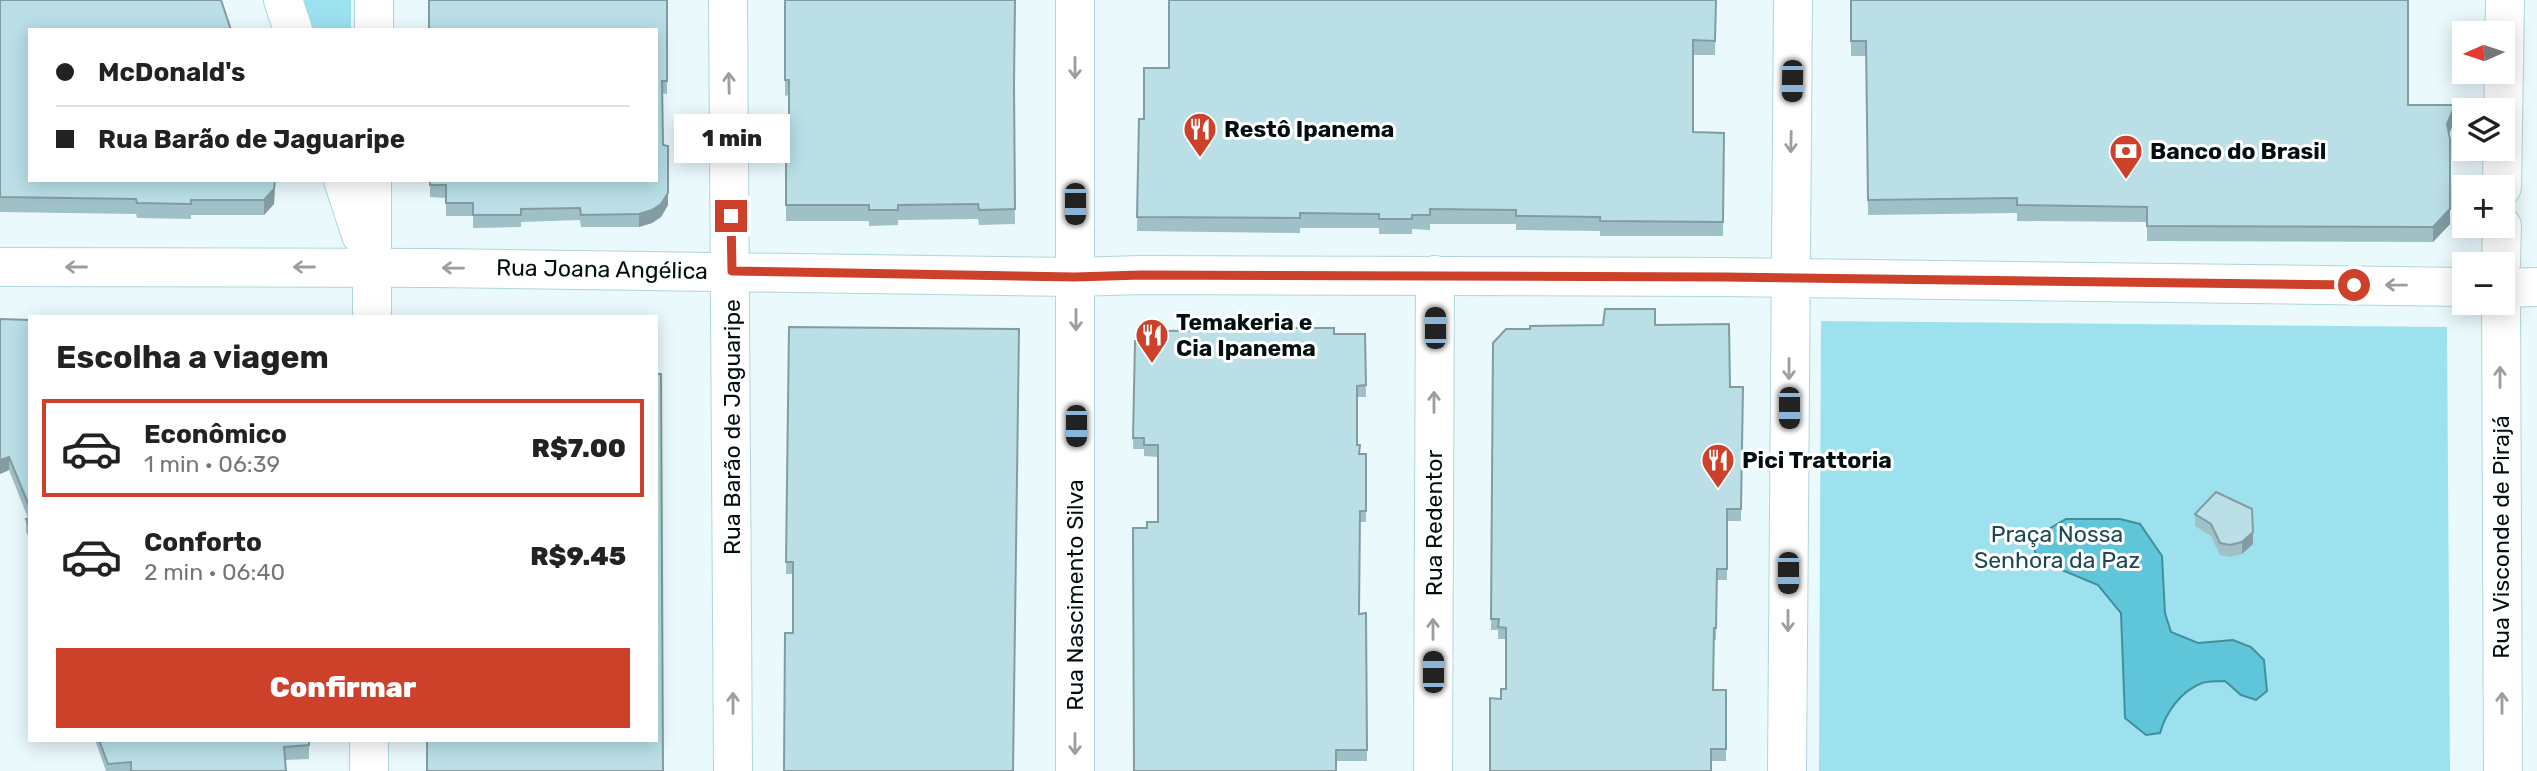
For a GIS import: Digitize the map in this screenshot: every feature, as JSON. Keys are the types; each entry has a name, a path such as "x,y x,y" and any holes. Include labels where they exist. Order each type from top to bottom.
{"street":[{"path":"283,0 292,28"},
{"path":"373,28 374,0"},
{"name":"Rua Barão de Jaguaripe","path":"728,0 732,271 733,771"},
{"name":"Rua Nascimento Silva","path":"1075,771 1076,0"},
{"path":"1787,771 1793,0"},
{"path":"2502,175 2505,0"},
{"path":"344,182 372,267"},
{"path":"372,182 372,315"},
{"name":"Rua Joana Angélica","path":"0,267 372,267 1075,277 1435,275 2452,287"},
{"name":"Rua Redentor","path":"1433,771 1435,275"},
{"path":"2515,288 2537,287"},
{"name":"Rua Visconde de Pirajá","path":"2501,315 2503,771"},
{"path":"369,742 369,771"}],"green space":[{"path":"302,0 351,0 351,28 312,28"},
{"name":"Praça Nossa Senhora da Paz","path":"1821,321 2447,327 2450,771 1819,771"}],"shaded area":[{"path":"2066,519 2120,519 2140,524 2162,556 2165,613 2171,632 2198,643 2233,640 2251,647 2264,660 2267,691 2256,700 2241,695 2225,681 2202,683 2187,691 2175,703 2160,733 2146,735 2125,718 2121,613 2098,585 2038,560 2033,546 2047,530"}],"building":[{"path":"0,0 221,0 230,28 28,28 28,182 275,182 274,189 264,200 191,200 191,204 137,203 136,199 0,197"},
{"path":"429,0 667,0 667,81 662,81 663,145 668,146 668,193 661,204 639,214 581,215 580,208 521,209 521,215 473,215 473,203 446,203 446,185 430,185 430,182 658,182 658,28 429,28"},
{"path":"785,0 1015,0 1015,209 979,210 978,204 898,205 898,210 869,210 869,205 786,205 789,80 785,80"},
{"path":"1169,0 1716,0 1715,41 1693,40 1693,132 1724,133 1723,222 1600,221 1600,217 1516,216 1516,210 1430,209 1430,215 1412,215 1412,219 1379,219 1379,214 1300,213 1300,218 1137,217 1139,119 1144,119 1144,68 1169,68"},
{"path":"1851,0 2408,0 2408,105 2452,105 2447,124 2450,139 2450,209 2433,227 2147,226 2147,207 2017,205 2017,198 1868,200 1866,41 1851,41"},
{"path":"1605,309 1655,309 1655,325 1729,324 1730,387 1743,387 1741,509 1727,509 1727,569 1717,569 1714,628 1713,690 1726,690 1726,749 1711,749 1711,771 1490,771 1490,698 1501,699 1501,689 1506,689 1506,628 1498,627 1499,619 1491,619 1493,343 1506,329 1603,325"},
{"path":"0,319 28,320 28,503 9,457 0,460"},
{"path":"789,327 1019,329 1013,771 784,771 785,633 793,633 793,562 786,562"},
{"path":"1334,328 1334,334 1365,334 1366,385 1357,386 1357,445 1360,445 1359,454 1366,454 1366,511 1360,511 1359,614 1366,613 1367,750 1336,750 1336,771 1134,771 1133,528 1147,528 1147,522 1158,522 1158,445 1144,445 1144,438 1133,438 1135,341 1164,340 1164,331"},
{"path":"658,374 661,374 663,771 427,771 427,742 658,742"},
{"path":"2216,492 2252,509 2253,532 2242,542 2230,545 2220,543 2211,524 2195,514"},
{"path":"100,742 309,742 309,745 284,747 286,771 131,771 131,762 108,764"}],"place":[{"name":"Restô Ipanema","path":"1200,159"},
{"name":"Banco do Brasil","path":"2126,181"},
{"name":"Temakeria e Cia Ipanema","path":"1152,365"},
{"name":"Pici Trattoria","path":"1718,490"}],"route":[{"path":"731,216 732,271 1075,277 1645,276 2354,285"}]}
